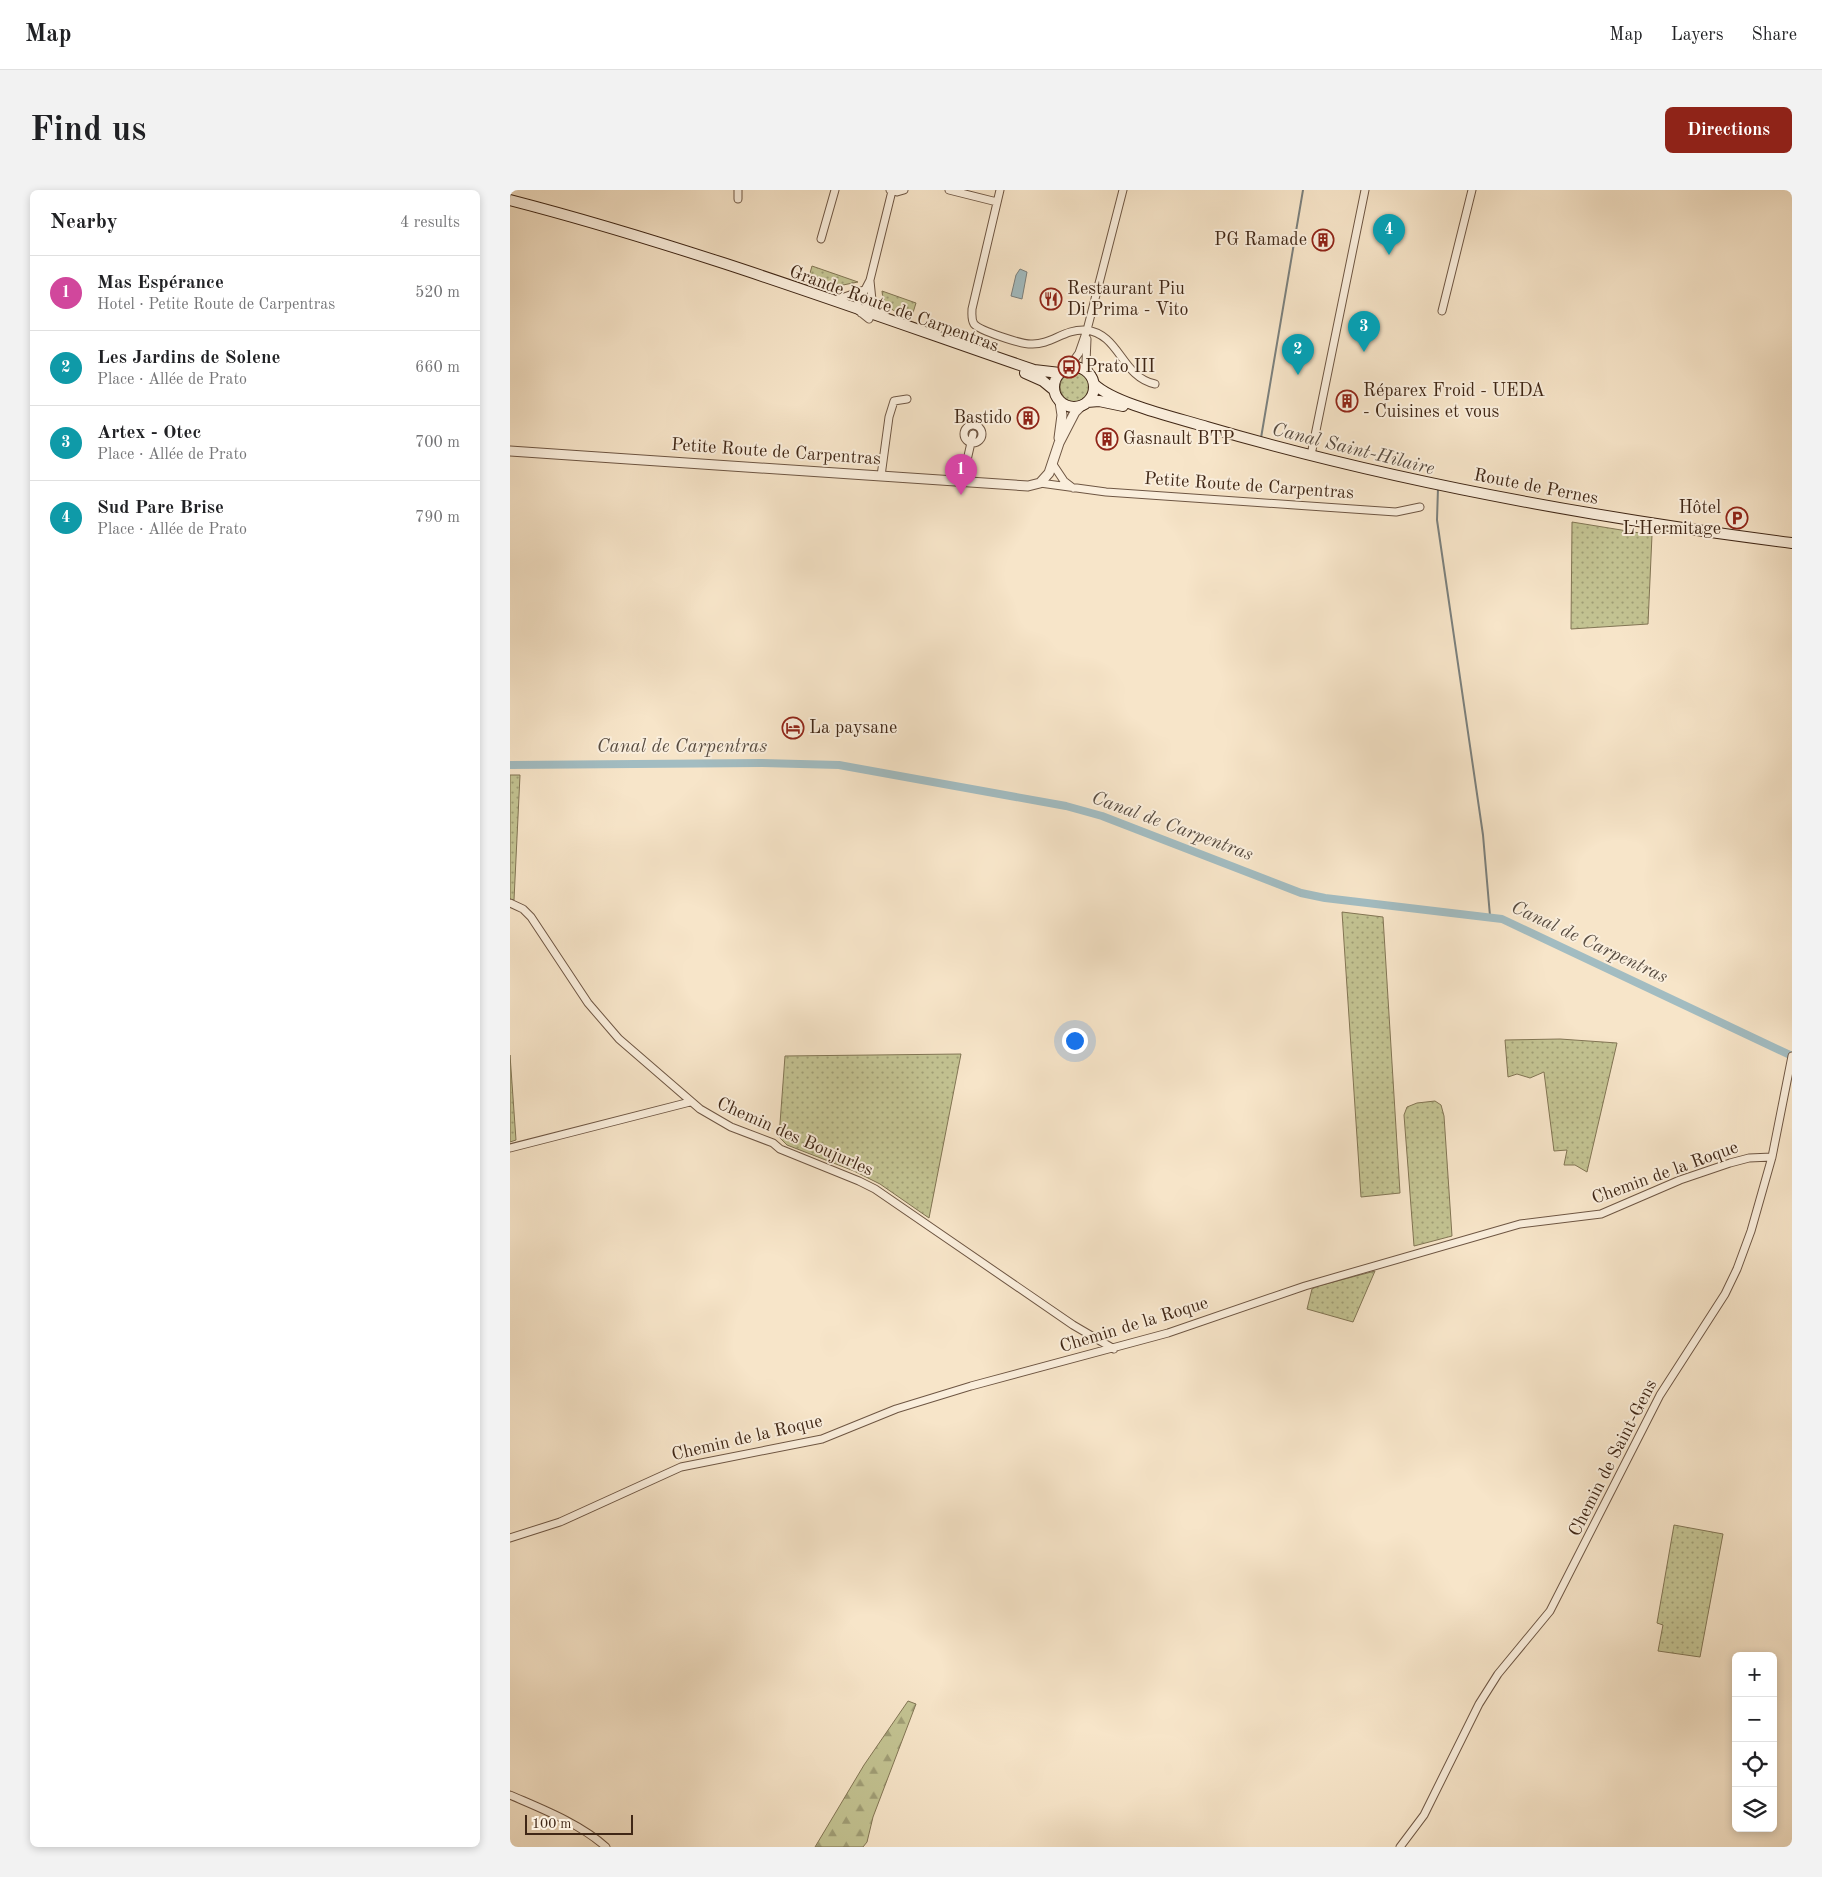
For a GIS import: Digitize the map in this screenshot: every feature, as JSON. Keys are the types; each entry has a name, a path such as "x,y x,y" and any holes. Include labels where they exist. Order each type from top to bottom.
{"main road":[{"name":"Grande Route de Carpentras","path":"510,200 623,231 720,262 836,303 1033,376 1054,390 1060,402"},
{"name":"Grande Route de Carpentras","path":"836,303 863,313 887,318 1034,370 1065,370 1076,367 1089,373"},
{"path":"1054,390 1056,378 1065,370"},
{"path":"1084,404 1094,391 1094,384 1089,373"},
{"path":"1094,384 1113,396 1180,419"},
{"path":"1060,402 1066,406 1111,403 1180,419 1311,455"},
{"name":"Route de Pernes","path":"1311,455 1453,487 1614,518 1792,543"}],"street":[{"path":"738,190 738,199"},
{"path":"822,239 835,190"},
{"path":"863,313 864,290 870,280 890,191 904,190"},
{"path":"949,190 997,202"},
{"path":"1000,190 972,309 972,319 975,325 987,332 1031,344 1049,340 1069,330 1087,330 1099,334 1111,343 1131,371 1143,380 1156,384"},
{"path":"1065,370 1079,353 1087,330 1123,190"},
{"path":"1311,455 1365,190"},
{"path":"1442,311 1472,190"},
{"path":"870,280 872,300 887,318"},
{"path":"836,303 864,290"},
{"path":"863,313 872,300"},
{"path":"1087,330 1086,362 1089,373"},
{"path":"881,476 889,417 894,401 907,399"},
{"path":"1040,482 1049,473 1058,443 1062,415 1060,402"},
{"path":"1058,443 1075,412 1084,404"},
{"path":"962,482 973,434"},
{"name":"Petite Route de Carpentras","path":"510,450 1028,486 1040,482 1075,489 1396,512 1420,507"},
{"path":"1052,463 1064,481 1075,489"},
{"name":"Chemin des Boujurles","path":"510,903 523,909 531,917 588,1003 613,1032 690,1102 730,1126 773,1143 780,1150 860,1181 875,1189 1073,1325 1114,1349"},
{"name":"Chemin de Saint-Gens","path":"1400,1847 1424,1815 1484,1697 1498,1674 1550,1611 1660,1395 1725,1294 1749,1237 1772,1157 1791,1057"},
{"path":"510,1148 690,1102"},
{"name":"Chemin de la Roque","path":"510,1538 560,1522 681,1467 822,1439 896,1409 971,1386 1168,1333 1305,1286 1520,1224 1601,1214 1680,1180 1722,1166 1749,1158 1772,1157"},
{"path":"510,1795 551,1813 596,1838 606,1847"}],"green space":[{"path":"812,266 858,282 828,288 808,280"},
{"path":"882,291 916,303 911,319 888,306"},
{"path":"1075,372 1081,373 1089,381 1089,393 1081,401 1075,402 1069,401 1061,393 1060,387 1061,381 1069,373"},
{"path":"1572,522 1652,535 1648,624 1571,629"},
{"path":"510,775 520,775 514,900 510,899"},
{"path":"1342,912 1383,917 1400,1193 1361,1197"},
{"path":"1560,1039 1617,1043 1587,1172 1575,1165 1564,1165 1567,1150 1554,1151 1544,1072 1530,1078 1517,1074 1508,1077 1505,1040"},
{"path":"961,1054 929,1218 880,1184 854,1171 787,1145 779,1137 785,1056"},
{"path":"510,1055 516,1140 510,1142"},
{"path":"1435,1101 1441,1105 1444,1116 1452,1236 1414,1246 1404,1115 1407,1107 1417,1103"},
{"path":"1375,1271 1353,1322 1307,1309 1312,1289"},
{"path":"1674,1525 1723,1534 1700,1657 1658,1651 1663,1625 1657,1623"},
{"path":"908,1701 916,1704 873,1817 867,1842 863,1847 815,1847 864,1765"}],"water":[{"path":"1020,269 1027,272 1022,299 1011,296 1016,275"}],"waterway":[{"name":"Canal Saint-Hilaire","path":"1261,438 1303,190"},
{"name":"Canal Saint-Hilaire","path":"1438,488 1437,520 1483,835 1490,916"},
{"name":"Canal de Carpentras","path":"510,765 762,763 839,765 1066,806 1102,816 1301,893 1325,898 1502,919 1792,1056"}],"place":[{"name":"PG Ramade","path":"1323,240"},
{"name":"Sud Pare Brise","path":"1389,255"},
{"name":"Restaurant Piu Di Prima - Vito","path":"1051,299"},
{"name":"Artex - Otec","path":"1364,352"},
{"name":"Prato III","path":"1069,367"},
{"name":"Les Jardins de Solene","path":"1298,375"},
{"name":"Réparex Froid - UEDA - Cuisines et vous","path":"1347,401"},
{"name":"Bastido","path":"1028,418"},
{"name":"Gasnault BTP","path":"1107,439"},
{"name":"Mas Espérance","path":"961,495"},
{"name":"Hôtel L'Hermitage","path":"1737,518"},
{"name":"La paysane","path":"793,728"}]}
